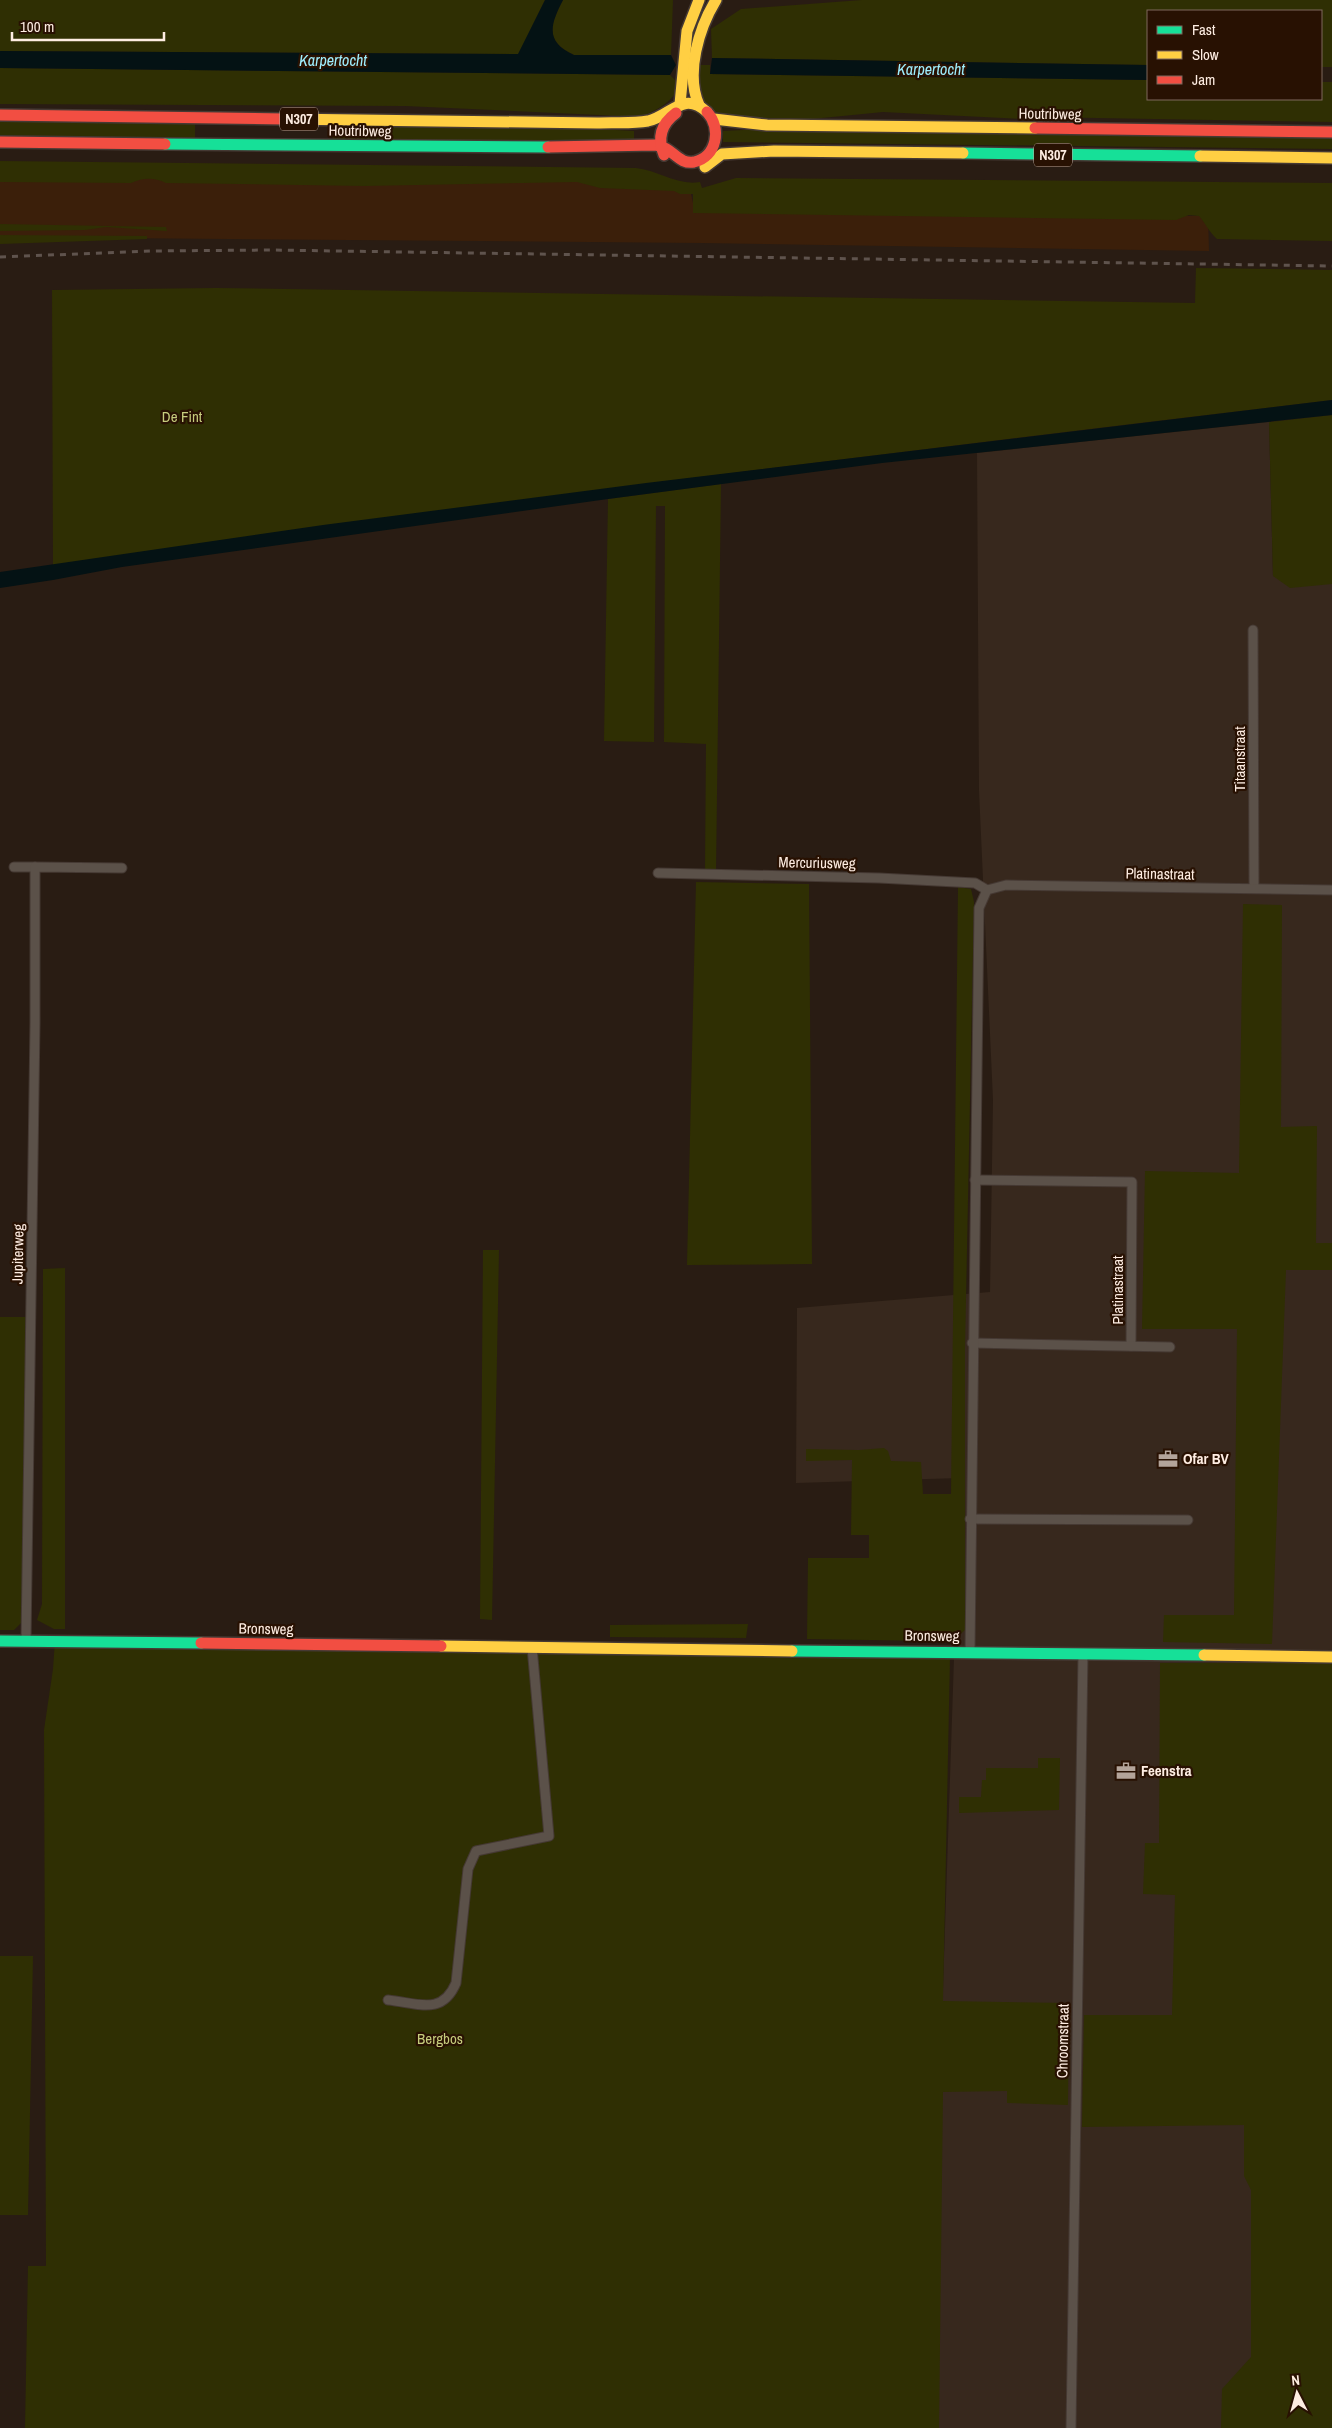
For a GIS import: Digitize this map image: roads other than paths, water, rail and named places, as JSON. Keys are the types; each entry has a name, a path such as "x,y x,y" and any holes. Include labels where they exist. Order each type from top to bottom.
{"main road":[{"path":"699,0 691,17 686,39 679,108 699,105"},
{"path":"712,149 716,136 715,123 707,111 699,105 694,95 697,48 704,22 716,0"},
{"name":"N307","path":"664,119 679,108 701,116 709,127 715,123"},
{"name":"Houtribweg","path":"0,116 597,123 637,128 664,119"},
{"path":"662,151 660,133 664,119"},
{"name":"Houtribweg","path":"715,123 718,121 767,125 1332,132"},
{"name":"Houtribweg","path":"0,142 600,148 662,151"},
{"name":"N307","path":"774,151 744,146 720,146 712,149 701,160 687,162 678,159 669,148 662,151 673,166 685,171 699,170 722,154 774,151 1332,158"},
{"name":"Bronsweg","path":"0,1641 1332,1657"}],"street":[{"name":"Titaanstraat","path":"1253,630 1254,888"},
{"path":"14,867 122,868"},
{"name":"Jupiterweg","path":"26,1641 35,1069 35,867"},
{"name":"Mercuriusweg","path":"658,873 880,878 975,883 987,890"},
{"name":"Platinastraat","path":"987,890 1006,885 1332,890"},
{"path":"970,1652 972,1342 979,908 987,890"},
{"name":"Platinastraat","path":"974,1180 1132,1182 1132,1346"},
{"name":"Platinastraat","path":"972,1342 1170,1347"},
{"path":"970,1519 1188,1520"},
{"path":"388,2000 433,2005 445,2002 456,1983 468,1869 476,1851 549,1836 532,1647"},
{"name":"Chroomstraat","path":"1071,2428 1083,1654"}],"water":[{"name":"Karpertocht","path":"545,0 563,0 553,25 554,38 565,50 574,55 671,55 676,65 670,75 0,68 0,51 518,54"},
{"name":"Karpertocht","path":"712,58 1147,65 1147,80 710,74"},
{"path":"1332,400 1332,415 882,463 122,567 0,588 0,572 323,525 646,483"}],"railway":[{"path":"0,257 152,251 271,250 1332,266"}],"place":[{"name":"Ofar BV","path":"1168,1459"},
{"name":"Feenstra","path":"1126,1771"}],"park label":[{"name":"De Fint","path":"182,417"},
{"name":"Bergbos","path":"440,2039"}]}
